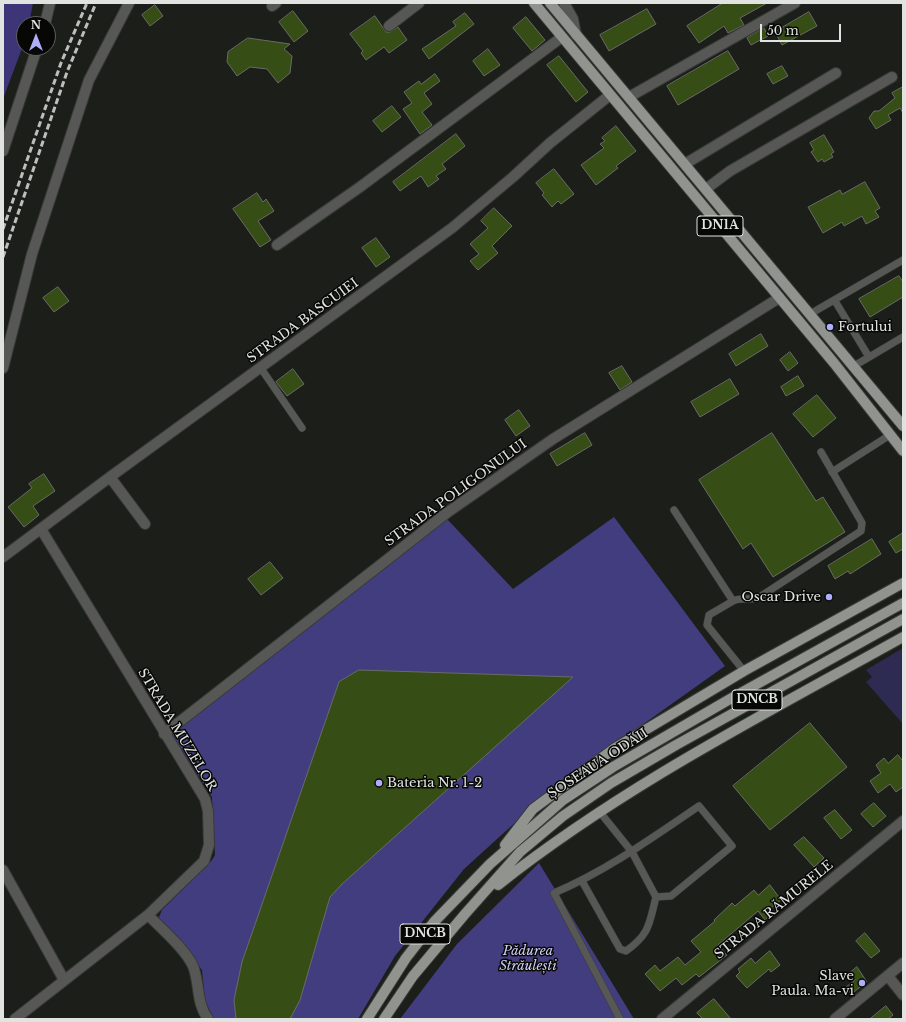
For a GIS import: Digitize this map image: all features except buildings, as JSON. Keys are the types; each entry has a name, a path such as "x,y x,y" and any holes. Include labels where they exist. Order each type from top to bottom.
{"main road":[{"name":"DN1A","path":"534,3 779,298 903,451"},
{"name":"DN1A","path":"550,3 903,426"},
{"path":"490,864 533,809 614,748 744,671 903,583"},
{"name":"ȘOSEAUA ODĂII","path":"367,1019 406,958 434,922 490,864 563,800 613,767 736,695 903,603"},
{"name":"ȘOSEAUA ODĂII","path":"384,1019 399,995 441,941 520,852 563,816 597,793 676,745 903,619"},
{"path":"479,899 542,850 599,811 735,730 903,637"}],"street":[{"path":"47,16 50,3"},
{"path":"3,368 32,254 89,80 129,3"},
{"path":"389,26 419,3"},
{"path":"564,3 573,19 576,35"},
{"path":"630,97 795,3"},
{"path":"277,245 360,187 562,37"},
{"path":"3,151 34,56"},
{"path":"685,164 836,73"},
{"path":"706,189 730,171 892,77"},
{"name":"STRADA BASCUIEI","path":"3,558 110,477 452,228 513,177 550,142 610,95"},
{"name":"STRADA POLIGONULUI","path":"164,734 448,512 507,470 553,439 779,298"},
{"path":"110,477 145,524"},
{"name":"STRADA MUZELOR","path":"15,1019 148,915 204,860 209,845 208,805 41,529"},
{"name":"STRADA RĂMURELE","path":"662,1019 903,821"},
{"path":"3,870 64,980"},
{"path":"148,915 189,959 195,973 200,1004 208,1019"},
{"path":"835,1019 903,963"},
{"path":"888,976 903,994"}],"lane":[{"path":"810,314 835,301 903,260"},
{"path":"835,301 869,358"},
{"path":"854,366 903,337"},
{"path":"260,367 302,428"},
{"path":"832,472 890,435"},
{"path":"744,671 707,625 709,616 732,600 740,598 749,600 758,598 861,531 862,523 821,452"},
{"path":"674,510 732,600"},
{"path":"620,1019 554,893 582,881 632,852 699,806 732,846 672,896 656,897"},
{"path":"582,881 620,950 626,951 641,941 649,928 656,897 632,852 599,811"}],"shaded area":[{"path":"3,3 33,3 31,16 16,16 16,56 19,56 3,99"},
{"path":"903,648 903,724 866,682 872,677 866,670"}],"green space":[{"path":"614,517 725,666 628,735 529,810 464,869 395,956 358,1019 214,1019 205,1001 202,970 160,921 159,917 162,910 212,860 215,855 212,797 169,730 447,519 513,589"},
{"name":"Pădurea Străulești","path":"539,863 634,1019 400,1019 457,944"}],"railway":[{"path":"3,229 61,63 87,3"},
{"path":"3,257 67,72 96,3"}],"place":[{"name":"Fortului","path":"830,327"},
{"name":"Oscar Drive","path":"829,597"},
{"name":"Bateria Nr. 1-2","path":"379,783"},
{"name":"Slave Paula. Ma-vi","path":"862,983"}]}
